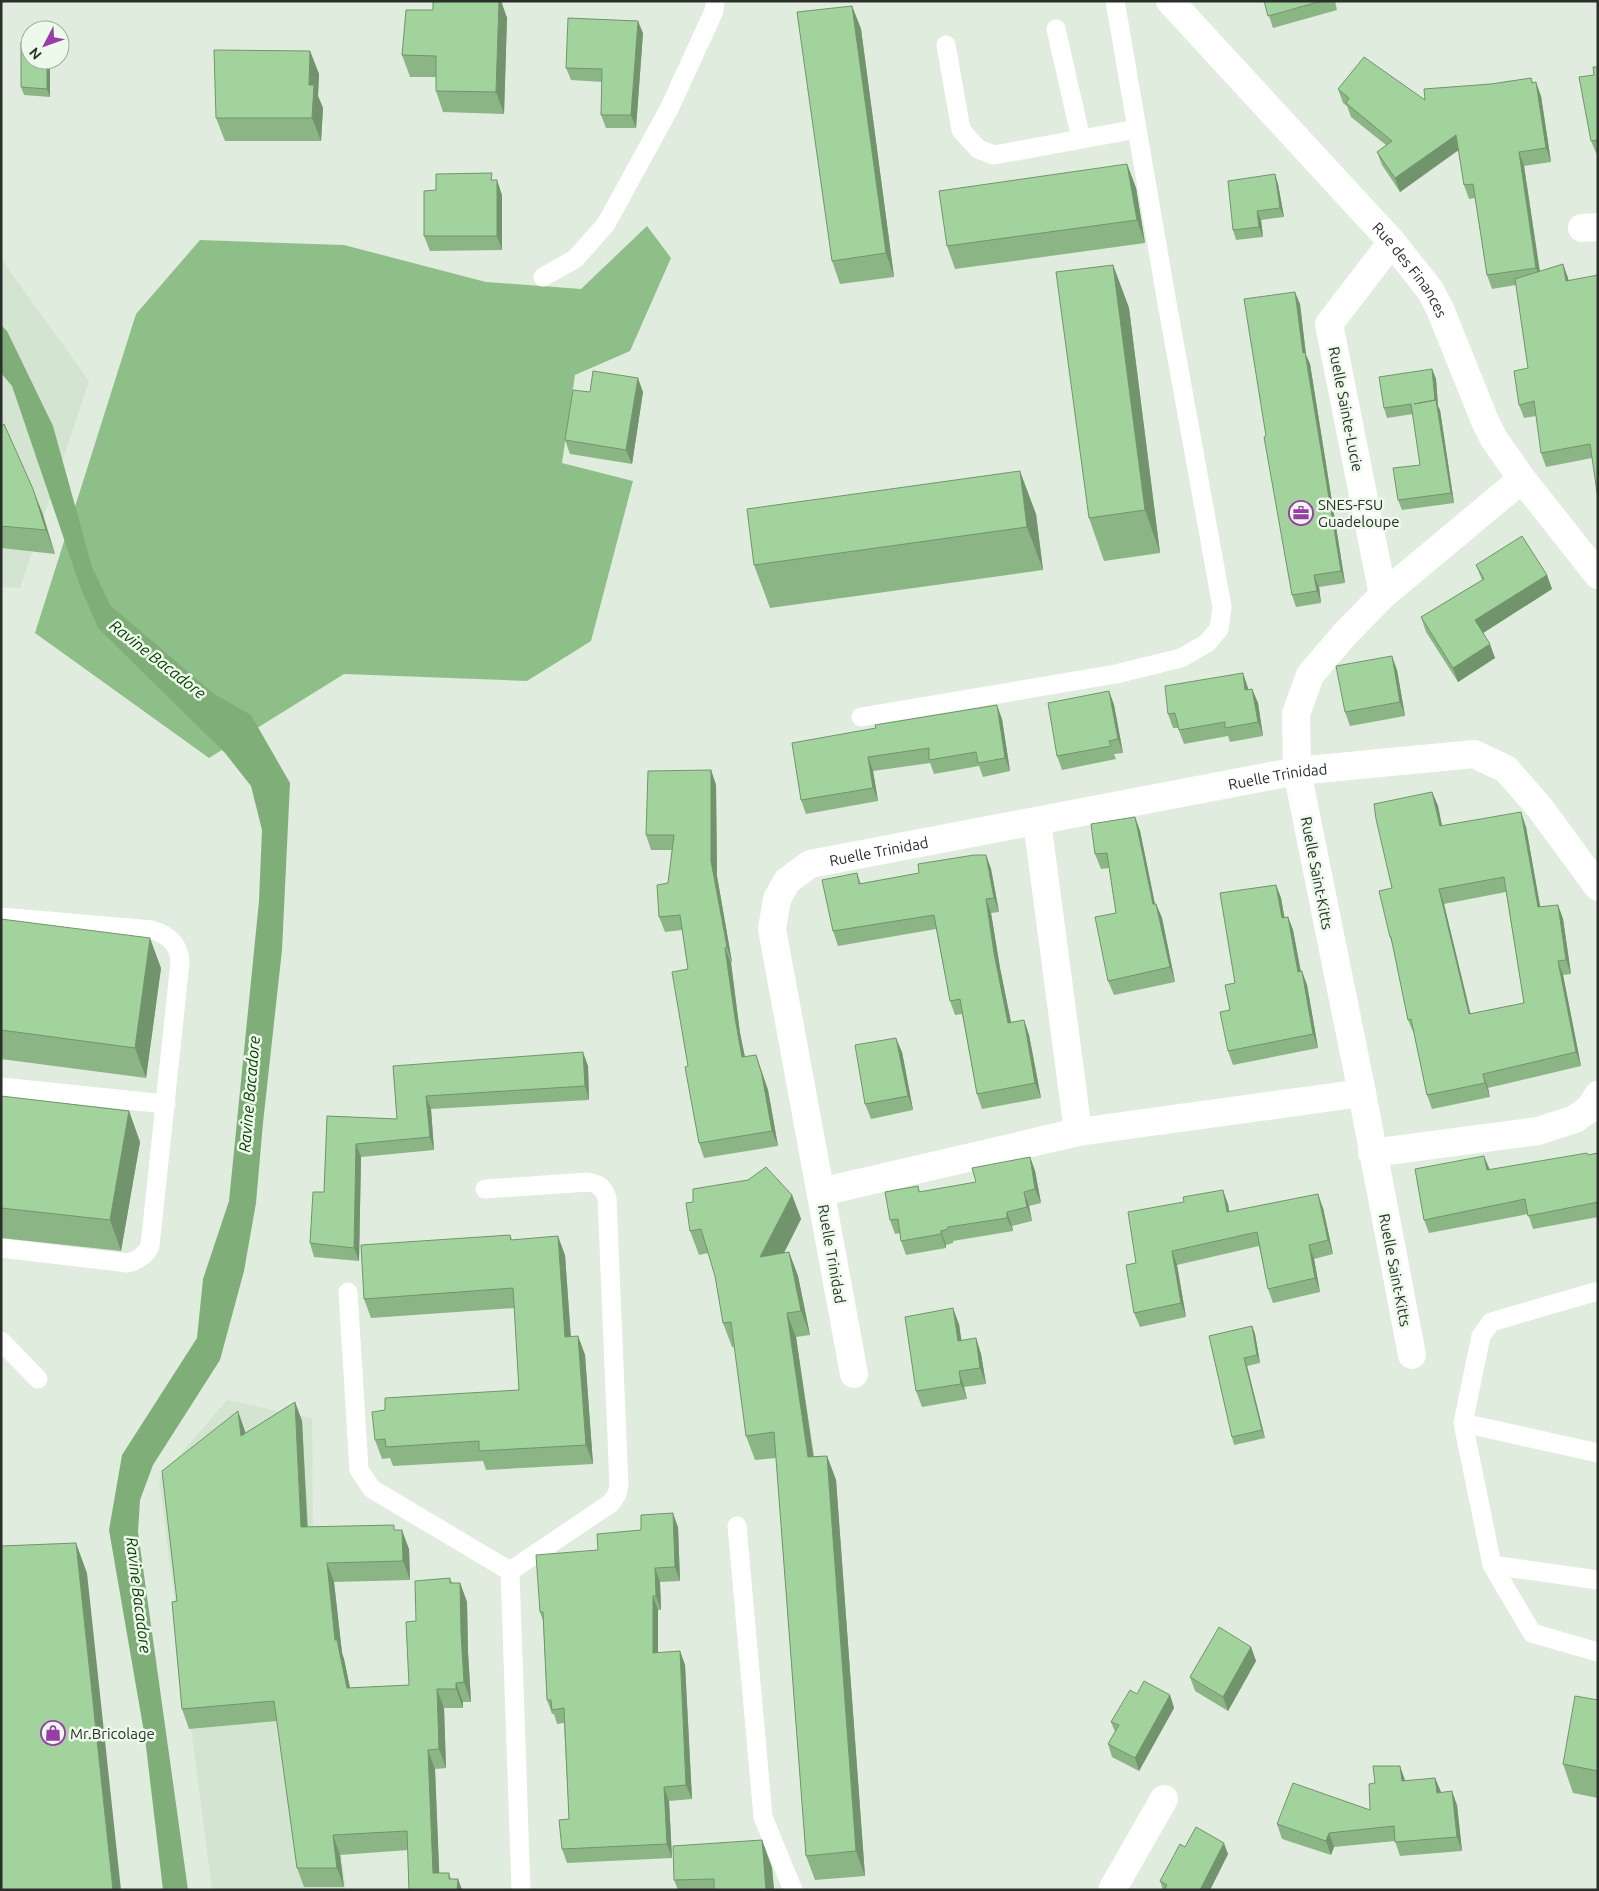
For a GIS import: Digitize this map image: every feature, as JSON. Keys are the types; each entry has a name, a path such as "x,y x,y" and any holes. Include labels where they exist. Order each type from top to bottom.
{"street":[{"name":"Rue des Finances","path":"1170,1 1392,242 1430,290 1494,439 1522,480 1598,575"},
{"name":"Ruelle Sainte-Lucie","path":"1383,595 1329,324 1392,242"},
{"name":"Ruelle Saint-Kitts","path":"1412,1355 1362,1093 1297,771 1296,714 1310,675 1344,635 1383,595 1522,480"},
{"name":"Ruelle Trinidad","path":"854,1374 772,929 777,899 787,882 810,864 1297,771 1474,754 1506,769 1540,808 1598,887"},
{"path":"1037,821 1078,1132"},
{"path":"821,1192 1078,1132 1362,1093"},
{"path":"1372,1152 1538,1131 1575,1119 1589,1109 1598,1095"},
{"path":"1112,1890 1164,1800"}],"lane":[{"path":"543,277 575,259 606,224 669,109 714,11 715,1"},
{"path":"861,718 1116,674 1181,658 1207,642 1219,629 1222,607 1115,1"},
{"path":"1056,29 1081,139"},
{"path":"946,45 961,130 978,149 994,155 1137,129"},
{"path":"1,917 152,930 168,936 174,942 179,951 180,962 150,1246 142,1258 128,1263 1,1248"},
{"path":"1,1088 166,1104"},
{"path":"485,1189 588,1182 598,1184 608,1198 619,1486 617,1494 611,1503 510,1571"},
{"path":"1598,1291 1491,1322 1481,1336 1463,1423 1492,1565 1532,1633 1598,1652"},
{"path":"348,1292 359,1470 363,1479 372,1489 510,1571"},
{"path":"1,1341 38,1379"},
{"path":"1463,1423 1597,1448"},
{"path":"737,1526 763,1817 793,1890"},
{"path":"1492,1565 1598,1580"},
{"path":"510,1571 521,1890"}],"shaded area":[{"path":"647,226 671,258 630,351 575,375 562,463 633,481 591,641 527,681 344,674 209,758 35,633 136,314 200,240 344,245 486,282 581,289"},
{"path":"1,259 89,381 20,588 1,587"},
{"path":"227,1400 312,1418 314,1626 346,1890 212,1890 159,1479"}],"water":[{"name":"Ravine Bacadore","path":"1,325 7,331 53,426 92,567 110,605 214,694 251,715 290,783 282,950 256,1203 244,1271 220,1360 153,1465 140,1500 138,1532 188,1890 163,1890 145,1738 109,1530 122,1455 197,1338 203,1279 229,1201 259,901 262,830 251,786 225,753 98,628 80,586 12,386 1,373"}],"building":[{"path":"433,1 499,1 496,92 436,91 436,56 402,55 406,10 433,10"},
{"path":"1264,1 1322,1 1268,16"},
{"path":"852,6 886,253 832,261 797,12"},
{"path":"568,18 638,21 631,115 601,115 602,69 566,68"},
{"path":"214,50 310,51 309,85 314,85 312,118 216,118"},
{"path":"1364,57 1425,100 1424,89 1491,84 1531,78 1532,83 1536,82 1546,148 1519,152 1536,268 1487,275 1473,184 1464,185 1456,135 1395,178 1377,152 1392,141 1346,103 1349,98 1338,89"},
{"path":"1593,67 1598,67 1598,140 1591,141 1579,77 1594,75"},
{"path":"21,70 47,70 47,89 21,87"},
{"path":"1127,164 1137,220 947,246 939,191"},
{"path":"492,173 491,180 497,180 497,236 424,236 424,191 436,190 436,174"},
{"path":"1275,174 1280,208 1257,211 1259,227 1233,230 1228,181"},
{"path":"1563,264 1566,281 1598,275 1598,499 1590,444 1541,453 1534,401 1519,405 1514,371 1528,368 1515,279"},
{"path":"1113,265 1145,510 1089,518 1056,272"},
{"path":"1295,292 1303,353 1305,352 1341,571 1314,575 1317,591 1292,595 1264,437 1266,436 1244,299"},
{"path":"1432,369 1435,400 1414,404 1436,400 1451,493 1398,500 1393,468 1420,465 1411,404 1384,408 1379,377"},
{"path":"593,371 638,378 626,450 565,440 573,390 590,392"},
{"path":"4,424 33,489 46,530 1,526 1,426"},
{"path":"1020,471 1027,527 754,565 747,509"},
{"path":"1522,536 1547,575 1475,620 1490,644 1453,668 1421,617 1484,579 1476,565"},
{"path":"1392,656 1400,702 1345,712 1336,666"},
{"path":"1243,673 1245,690 1252,689 1258,722 1225,728 1225,722 1179,730 1175,713 1168,714 1165,686"},
{"path":"1109,691 1118,739 1109,741 1111,746 1057,756 1048,703"},
{"path":"997,705 1005,758 978,763 976,752 929,760 929,748 868,757 873,788 801,800 792,743 876,728 875,725"},
{"path":"711,770 711,861 727,947 725,948 735,1018 742,1057 756,1055 762,1075 772,1131 699,1143 685,1067 688,1066 672,972 688,969 680,915 659,917 657,885 668,883 674,835 646,835 648,771"},
{"path":"1432,792 1440,826 1521,812 1538,907 1558,905 1566,960 1558,961 1576,1052 1483,1074 1485,1083 1427,1095 1411,1019 1408,1020 1391,937 1379,891 1392,888 1374,804","holes":["1504,877 1524,1003 1469,1014 1439,889"]},
{"path":"1135,817 1153,904 1156,904 1170,967 1108,981 1095,917 1116,913 1107,853 1095,854 1091,824"},
{"path":"974,855 986,855 994,898 986,899 994,953 1008,1023 1024,1020 1035,1083 977,1094 960,999 950,1001 934,915 833,931 822,880 857,873 859,884 919,873 918,864"},
{"path":"1276,885 1282,918 1288,917 1298,972 1302,971 1313,1034 1228,1051 1220,1012 1230,1010 1225,985 1235,983 1220,893"},
{"path":"1,919 150,938 135,1048 1,1030"},
{"path":"896,1038 908,1096 865,1104 855,1045"},
{"path":"583,1052 585,1086 426,1096 430,1137 356,1144 354,1248 310,1243 313,1192 324,1192 327,1116 397,1119 393,1066"},
{"path":"1,1096 129,1111 110,1220 1,1208"},
{"path":"1587,1153 1588,1155 1598,1153 1598,1202 1528,1216 1525,1199 1424,1220 1415,1169 1484,1156 1487,1170"},
{"path":"1030,1157 1035,1189 1024,1192 1027,1207 1007,1212 1007,1218 948,1227 948,1229 941,1231 941,1234 901,1241 898,1219 890,1220 885,1192 918,1186 919,1192 976,1182 972,1168"},
{"path":"766,1167 792,1195 760,1257 789,1252 801,1311 787,1313 808,1457 827,1456 856,1851 806,1856 774,1432 746,1436 731,1322 723,1323 715,1276 701,1229 690,1231 686,1203 693,1202 693,1189 748,1180"},
{"path":"1223,1190 1227,1212 1318,1194 1328,1240 1309,1245 1315,1278 1268,1289 1257,1232 1172,1251 1181,1303 1134,1313 1126,1265 1136,1263 1128,1212 1184,1202 1183,1197"},
{"path":"510,1235 511,1240 558,1236 565,1337 578,1336 586,1445 479,1451 479,1441 386,1447 385,1439 375,1440 372,1412 385,1410 385,1398 519,1390 513,1288 364,1299 361,1245"},
{"path":"953,1308 958,1341 976,1338 980,1368 959,1371 961,1384 916,1391 905,1317"},
{"path":"1252,1326 1257,1355 1244,1358 1262,1430 1232,1437 1209,1336"},
{"path":"295,1402 301,1527 394,1525 394,1530 402,1530 403,1561 327,1563 335,1640 337,1640 347,1688 409,1685 406,1622 416,1621 415,1581 450,1578 450,1583 460,1583 464,1682 456,1683 456,1689 437,1689 439,1749 428,1750 433,1873 449,1873 449,1879 458,1879 457,1890 409,1890 407,1831 333,1835 337,1868 297,1868 274,1701 182,1709 172,1602 177,1601 162,1471 238,1411 241,1436"},
{"path":"673,1513 675,1567 655,1568 656,1596 653,1596 653,1653 680,1651 686,1785 664,1787 667,1844 562,1849 559,1820 569,1819 564,1708 552,1710 551,1700 547,1700 543,1612 540,1612 536,1555 598,1550 597,1534 641,1530 641,1515"},
{"name":"Mr.Bricolage","path":"76,1543 113,1890 1,1890 1,1546"},
{"path":"1219,1627 1251,1647 1223,1697 1190,1677"},
{"path":"1144,1681 1170,1695 1135,1758 1108,1744 1119,1725 1111,1722 1130,1690 1137,1694"},
{"path":"1575,1696 1598,1700 1598,1771 1563,1764"},
{"path":"1373,1766 1400,1766 1402,1781 1435,1778 1437,1793 1452,1791 1457,1837 1395,1842 1394,1826 1329,1833 1326,1841 1277,1824 1293,1783 1370,1810 1369,1784 1375,1783"},
{"path":"1196,1827 1224,1843 1200,1890 1164,1890 1167,1885 1160,1881 1180,1844 1185,1847"},
{"path":"762,1840 766,1890 714,1890 714,1879 674,1880 673,1846"}],"place":[{"name":"SNES-FSU Guadeloupe","path":"1301,513"},
{"name":"Mr.Bricolage","path":"53,1733"}]}
